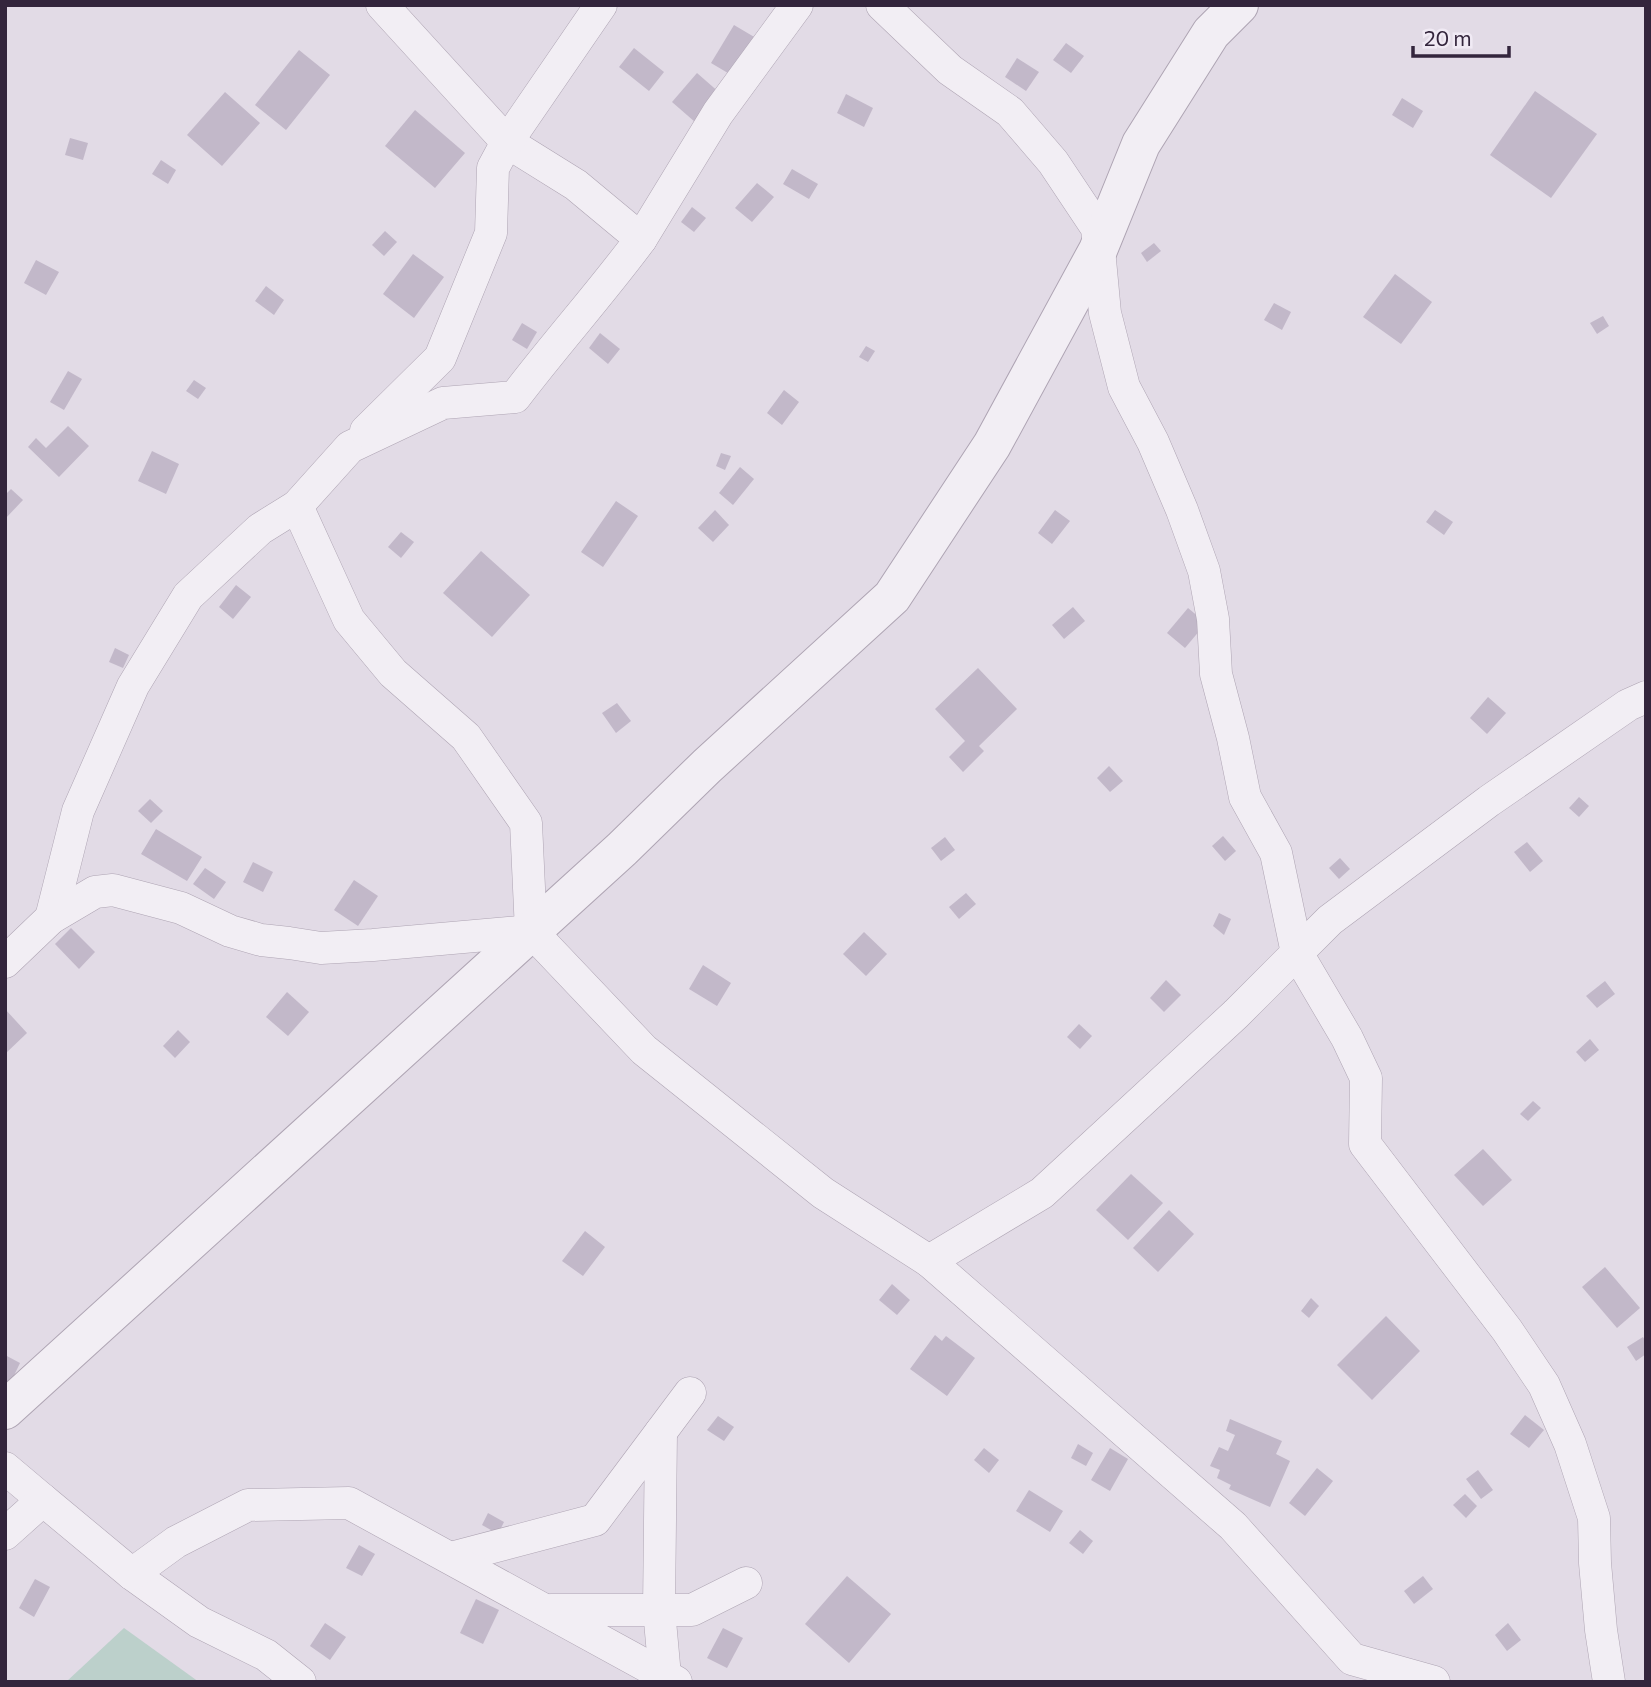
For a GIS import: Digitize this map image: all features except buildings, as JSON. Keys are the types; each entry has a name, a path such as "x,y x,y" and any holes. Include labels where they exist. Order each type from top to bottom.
{"street":[{"path":"382,5 507,142 576,185 640,239"},
{"path":"51,918 78,811 133,686 188,596 260,529 297,506 350,447 440,358 491,233 493,168 507,142 601,5"},
{"path":"350,447 443,403 515,397 612,278 640,239 718,113 797,5"},
{"path":"882,5 950,70 1010,112 1054,162 1097,228 1105,313 1124,387 1153,442 1204,571 1213,618 1216,674 1245,797 1276,853 1297,953 1347,1038 1366,1078 1364,1144 1507,1330 1544,1385 1570,1444 1594,1518 1601,1630 1609,1682"},
{"path":"5,1410 622,849 707,766 892,597 992,445 1098,250 1141,144 1212,33 1239,5"},
{"path":"297,506 349,620 393,673 466,737 526,823 531,931 644,1050 823,1193 929,1261 1233,1526 1354,1670 1434,1682"},
{"path":"929,1261 1042,1193 1236,1014 1330,920 1489,801 1628,705 1646,697"},
{"path":"5,962 51,918 95,892 113,890 181,908 230,931 261,940 321,948 373,946 531,931"},
{"path":"451,1558 595,1520 690,1393"},
{"path":"661,1432 659,1610 669,1680"},
{"path":"5,1468 132,1574 199,1622 266,1655 300,1682"},
{"path":"5,1534 43,1500"},
{"path":"132,1574 176,1542 248,1506 349,1503 669,1680"},
{"path":"546,1610 692,1610 746,1583"}],"shaded area":[{"path":"124,1628 199,1682 66,1682"}]}
